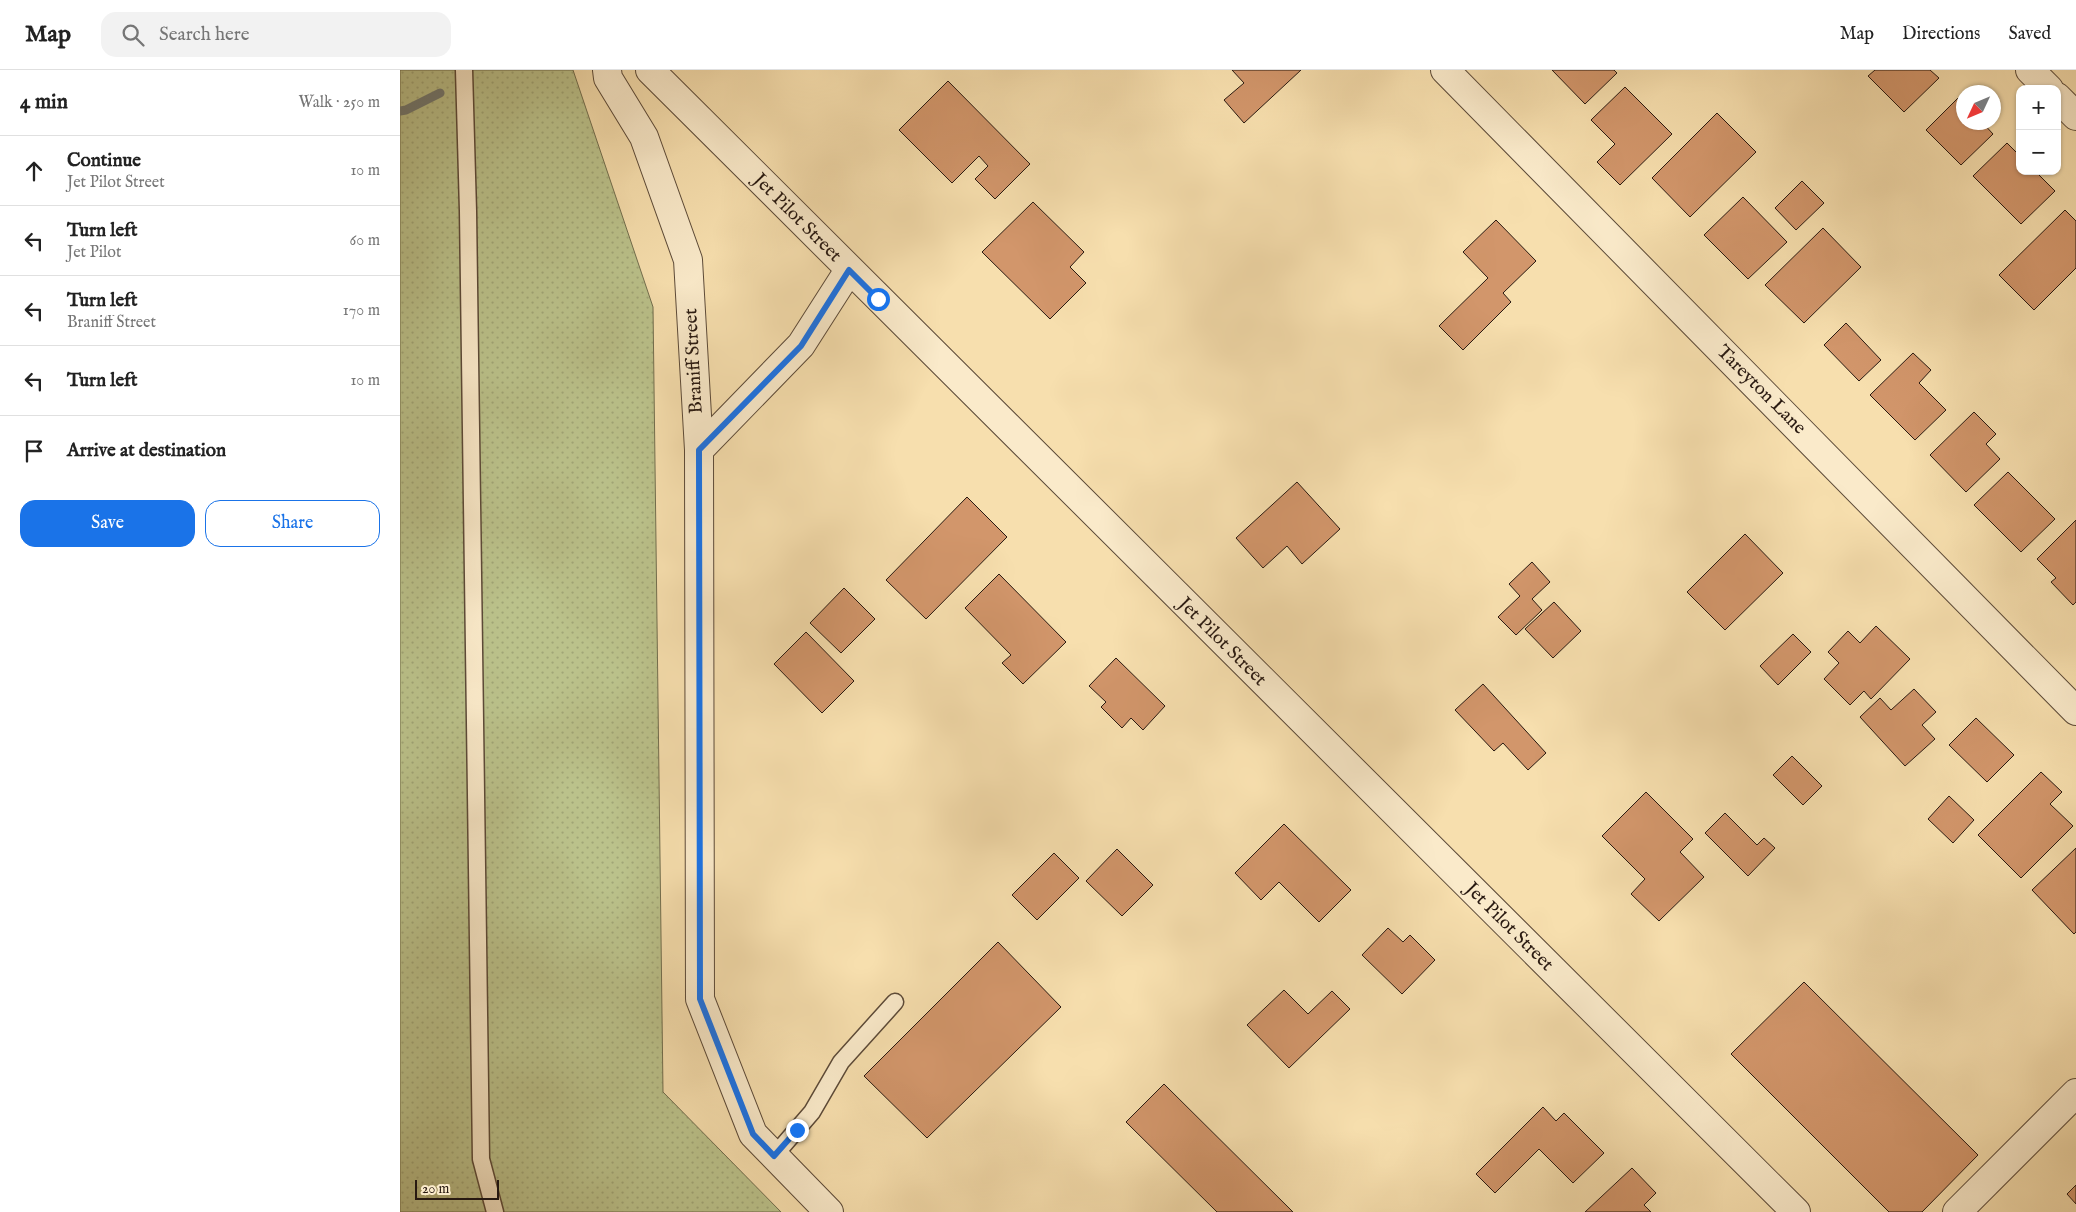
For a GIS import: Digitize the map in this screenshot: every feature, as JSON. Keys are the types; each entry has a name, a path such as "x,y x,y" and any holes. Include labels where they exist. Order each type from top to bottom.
{"street":[{"name":"Braniff Street","path":"607,70 608,78 644,137 688,260 699,450 700,999 753,1134 829,1212"},
{"name":"Jet Pilot Street","path":"650,70 1796,1212"},
{"name":"Tareyton Lane","path":"1445,70 2076,711"},
{"path":"2030,70 2045,85"},
{"path":"2061,101 2076,116"},
{"path":"699,450 801,346 849,270"},
{"path":"1957,1212 2076,1092"}],"lane":[{"path":"464,70 468,192 481,1158 495,1212"},
{"path":"774,1156 812,1112 841,1062 895,1002"}],"green space":[{"path":"400,70 573,70 653,307 663,1092 781,1212 400,1212"}],"building":[{"path":"1232,70 1301,70 1244,123 1224,100 1244,83"},
{"path":"1552,70 1614,70 1617,73 1585,104"},
{"path":"1875,70 1930,70 1939,78 1904,112 1868,76"},
{"path":"948,81 1030,164 995,199 975,179 988,166 979,156 952,183 899,130"},
{"path":"1625,87 1672,134 1620,185 1597,162 1615,144 1591,120"},
{"path":"1956,100 1956,130 1989,130 1993,134 1961,165 1926,130"},
{"path":"1717,113 1756,152 1690,217 1652,178"},
{"path":"2007,143 2016,152 2016,175 2039,175 2055,191 2021,224 1973,176"},
{"path":"1802,181 1824,203 1796,230 1775,208"},
{"path":"1743,197 1787,242 1748,279 1704,235"},
{"path":"1033,202 1084,252 1070,267 1086,283 1050,319 982,252"},
{"path":"2065,210 2076,221 2076,268 2034,310 1999,275"},
{"path":"1496,220 1536,261 1503,293 1511,302 1463,350 1439,326 1488,278 1463,252"},
{"path":"1823,228 1861,267 1804,323 1765,285"},
{"path":"1846,323 1881,360 1859,381 1824,345"},
{"path":"1913,353 1931,370 1919,383 1946,410 1915,440 1870,395"},
{"path":"1974,412 1996,434 1986,444 2000,459 1966,492 1930,455"},
{"path":"2008,472 2055,519 2021,552 1974,505"},
{"path":"1297,482 1340,529 1302,564 1287,546 1263,568 1236,538"},
{"path":"967,497 1007,537 926,619 886,580"},
{"path":"2076,520 2076,602 2073,605 2051,582 2056,578 2037,559"},
{"path":"1745,534 1783,573 1725,630 1687,592"},
{"path":"1532,562 1550,582 1532,599 1542,610 1516,635 1498,617 1520,596 1509,584"},
{"path":"999,574 1066,642 1023,684 1002,663 1011,655 965,608"},
{"path":"844,588 875,619 841,653 810,623"},
{"path":"1554,602 1581,631 1553,658 1525,629"},
{"path":"1876,626 1910,659 1871,699 1864,691 1850,705 1824,679 1839,663 1828,652 1848,631 1860,643"},
{"path":"806,632 854,681 822,713 774,664"},
{"path":"1793,634 1811,652 1778,685 1760,666"},
{"path":"1116,658 1165,706 1143,730 1131,718 1122,728 1101,707 1106,702 1089,686"},
{"path":"1483,684 1546,753 1528,770 1503,743 1494,751 1455,710"},
{"path":"1914,689 1936,712 1922,725 1935,739 1905,766 1860,717 1880,698 1891,710"},
{"path":"1976,718 2014,755 1987,782 1949,745"},
{"path":"1792,756 1822,786 1803,805 1773,775"},
{"path":"2041,772 2062,792 2050,804 2073,826 2021,878 1978,835"},
{"path":"1646,792 1693,839 1680,852 1704,877 1659,921 1631,894 1645,879 1602,836"},
{"path":"1949,796 1974,820 1953,843 1928,819"},
{"path":"1725,813 1757,845 1764,838 1775,848 1748,876 1705,833"},
{"path":"1284,824 1351,890 1319,922 1279,882 1261,900 1235,873"},
{"path":"2076,848 2076,932 2074,934 2032,890"},
{"path":"1117,849 1153,885 1122,916 1086,881"},
{"path":"1054,853 1079,878 1037,920 1012,895"},
{"path":"1388,928 1403,942 1410,935 1435,960 1402,994 1362,955"},
{"path":"998,942 1061,1007 927,1138 864,1076"},
{"path":"1804,982 1978,1155 1922,1212 1889,1212 1731,1054"},
{"path":"1284,990 1308,1014 1332,991 1350,1009 1289,1068 1247,1025"},
{"path":"1164,1084 1293,1212 1217,1212 1126,1122"},
{"path":"1543,1107 1556,1121 1564,1113 1604,1153 1573,1183 1539,1149 1495,1193 1476,1174"},
{"path":"1632,1168 1656,1193 1644,1205 1651,1212 1585,1212"},
{"path":"2076,1185 2076,1204 2067,1194"}],"waterway":[{"path":"400,111 406,110 440,93"}],"route":[{"path":"797,1130 774,1156 753,1134 700,999 699,450 801,346 849,270 878,299"}]}
